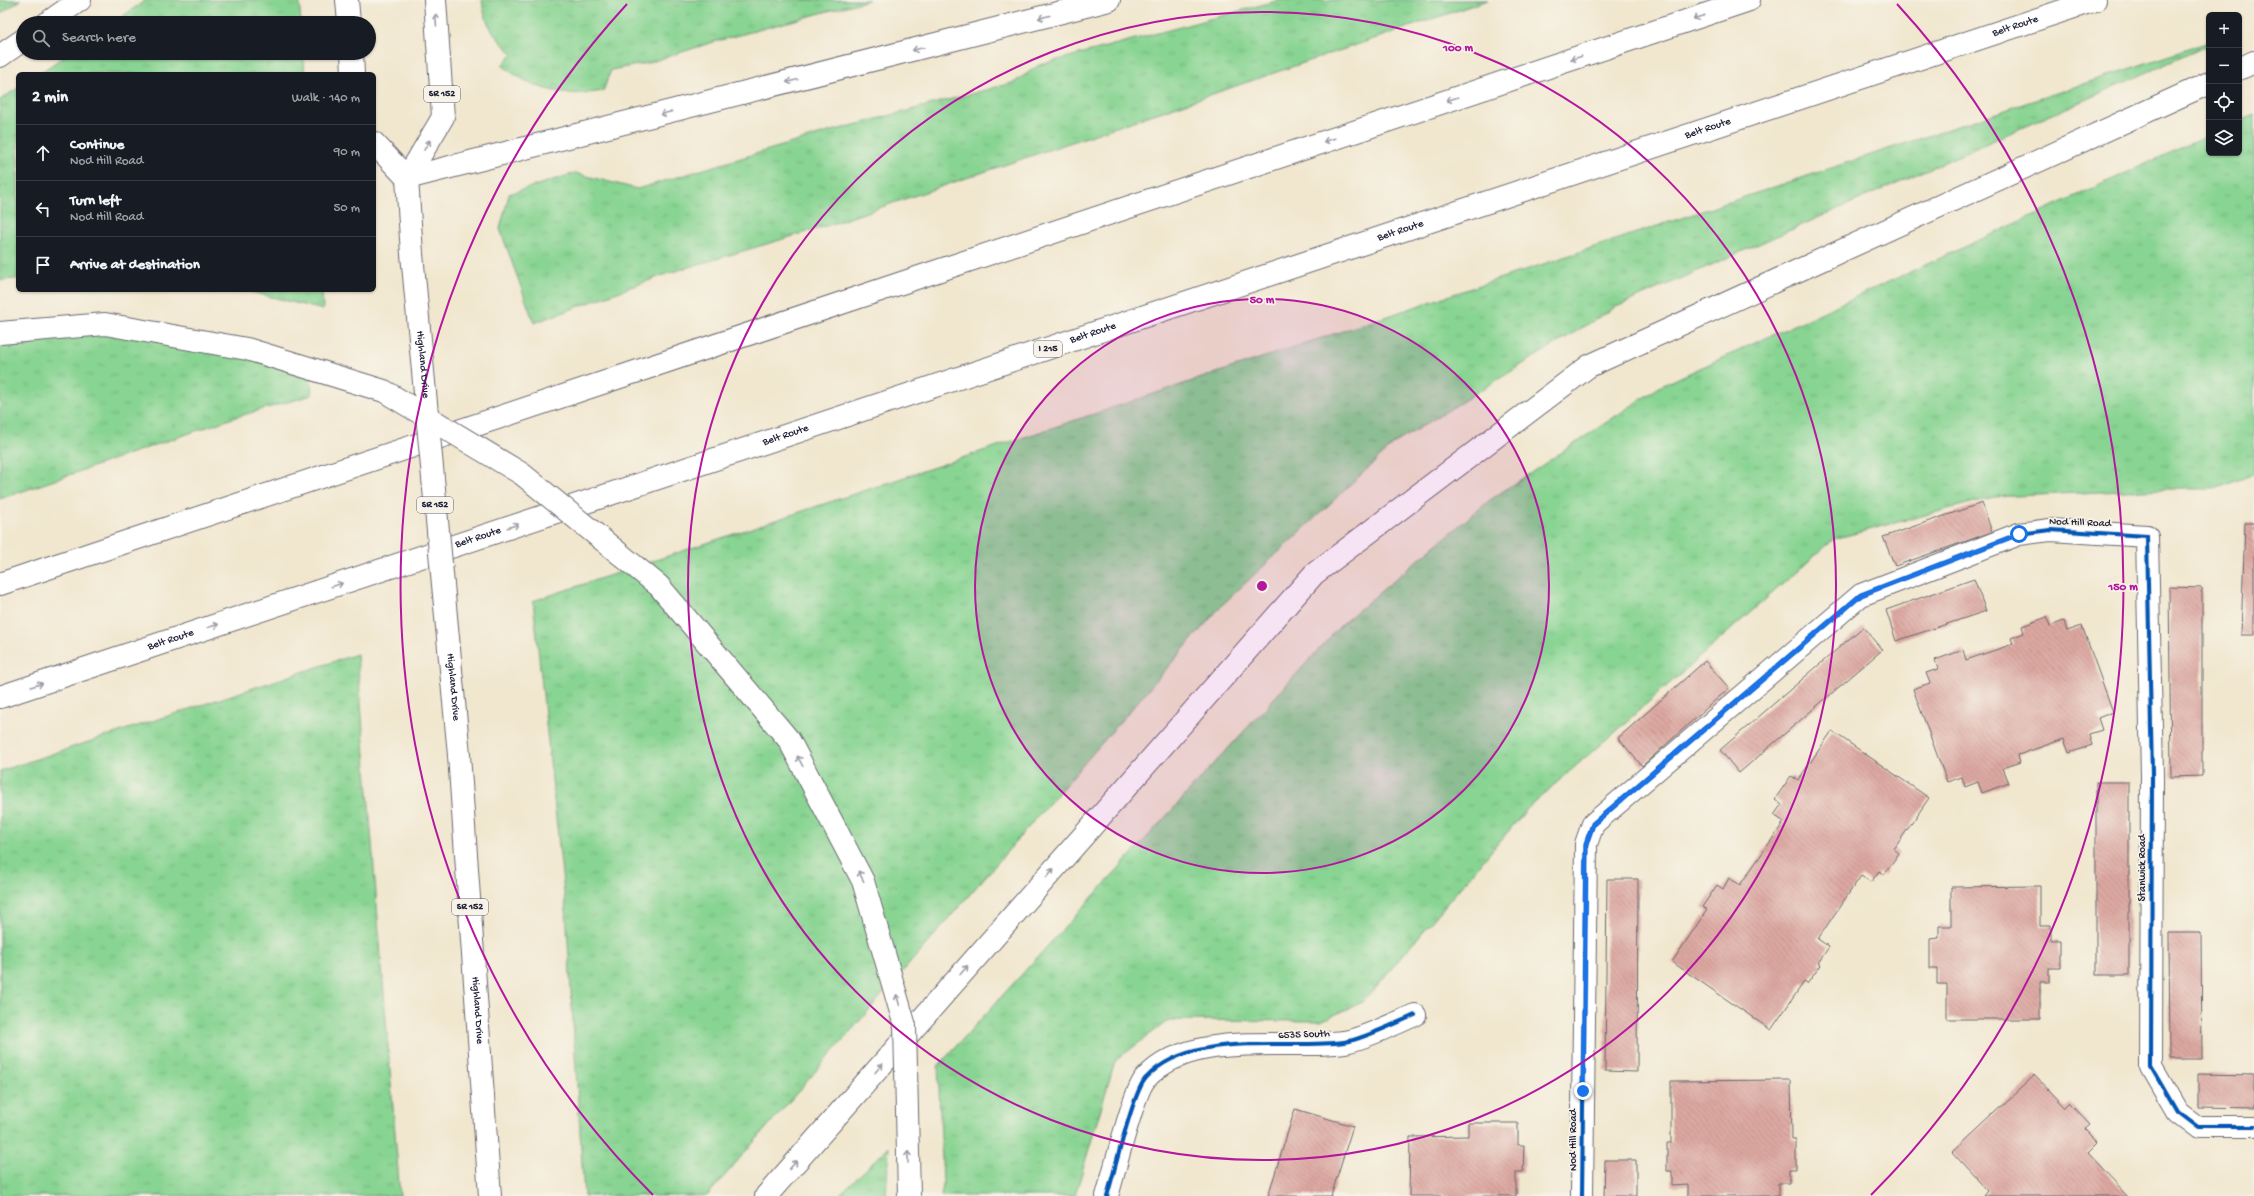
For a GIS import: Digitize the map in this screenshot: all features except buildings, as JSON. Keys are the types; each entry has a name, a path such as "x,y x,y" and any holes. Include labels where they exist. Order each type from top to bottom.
{"main road":[{"path":"57,16 80,0"},
{"path":"348,0 349,16"},
{"name":"SR 152","path":"407,178 443,117 434,0"},
{"path":"376,145 407,178 1108,0"},
{"path":"0,584 1749,0"},
{"name":"Belt Route","path":"0,697 2095,0"},
{"path":"0,56 16,45"},
{"path":"352,60 353,72"},
{"path":"2242,68 2254,62"},
{"path":"766,1196 1320,569 1589,366 2207,84"},
{"name":"Highland Drive","path":"407,178 412,254 459,755 490,1196"},
{"path":"0,333 105,324 247,349 384,391 522,474 660,586 789,740 864,881 905,1026 909,1196"},
{"name":"Nod Hill Road","path":"1582,1196 1586,844 1593,824 1861,595 2019,534 2050,530 2147,536"},
{"name":"Stanwick Road","path":"2147,536 2152,775 2150,1066 2177,1112 2198,1128 2254,1128"},
{"name":"6535 South","path":"1107,1196 1134,1106 1145,1079 1166,1061 1189,1052 1214,1047 1346,1042 1415,1015"}],"green space":[{"path":"0,0 21,0 0,14"},
{"path":"146,0 299,0 300,16 123,16"},
{"path":"482,0 869,0 710,43 648,63 611,70 603,91 576,93 550,90 537,86 513,74 502,65 513,54 492,30 485,16"},
{"path":"1280,0 1488,0 817,229 669,273 534,323 500,229 509,194 575,173 637,189 832,131 1015,82 1039,65"},
{"path":"2206,43 2206,46 1614,308 1395,443 1222,605 707,1196 584,1196 566,912 533,601"},
{"path":"59,60 304,60 305,72 41,72"},
{"path":"16,89 16,279 0,280 0,100"},
{"path":"2254,114 2254,474 2215,489 2165,489 1994,497 1834,539 1528,808 1363,1002 1321,1021 1169,1020 1115,1061 1075,1196 941,1196 943,1184 938,1066 1342,624 1490,500 1661,386 2206,136 2206,156 2242,156 2242,120"},
{"path":"252,292 322,292 323,310"},
{"path":"113,328 309,363 312,395 236,417 0,499 0,330"},
{"path":"357,654 400,1196 0,1196 0,771"},
{"path":"889,1147 886,1196 838,1196"}],"cycle path":[{"path":"1582,1196 1586,844 1593,824 1861,595 2019,534 2050,530 2147,536 2152,775 2151,1067 2177,1112 2198,1128 2254,1128"},
{"path":"1107,1196 1135,1099 1146,1078 1165,1063 1188,1053 1213,1047 1267,1044 1320,1044 1351,1041 1415,1015"}],"route":[{"path":"1583,1091 1586,844 1593,824 1861,595 1952,558 2019,534"}]}
